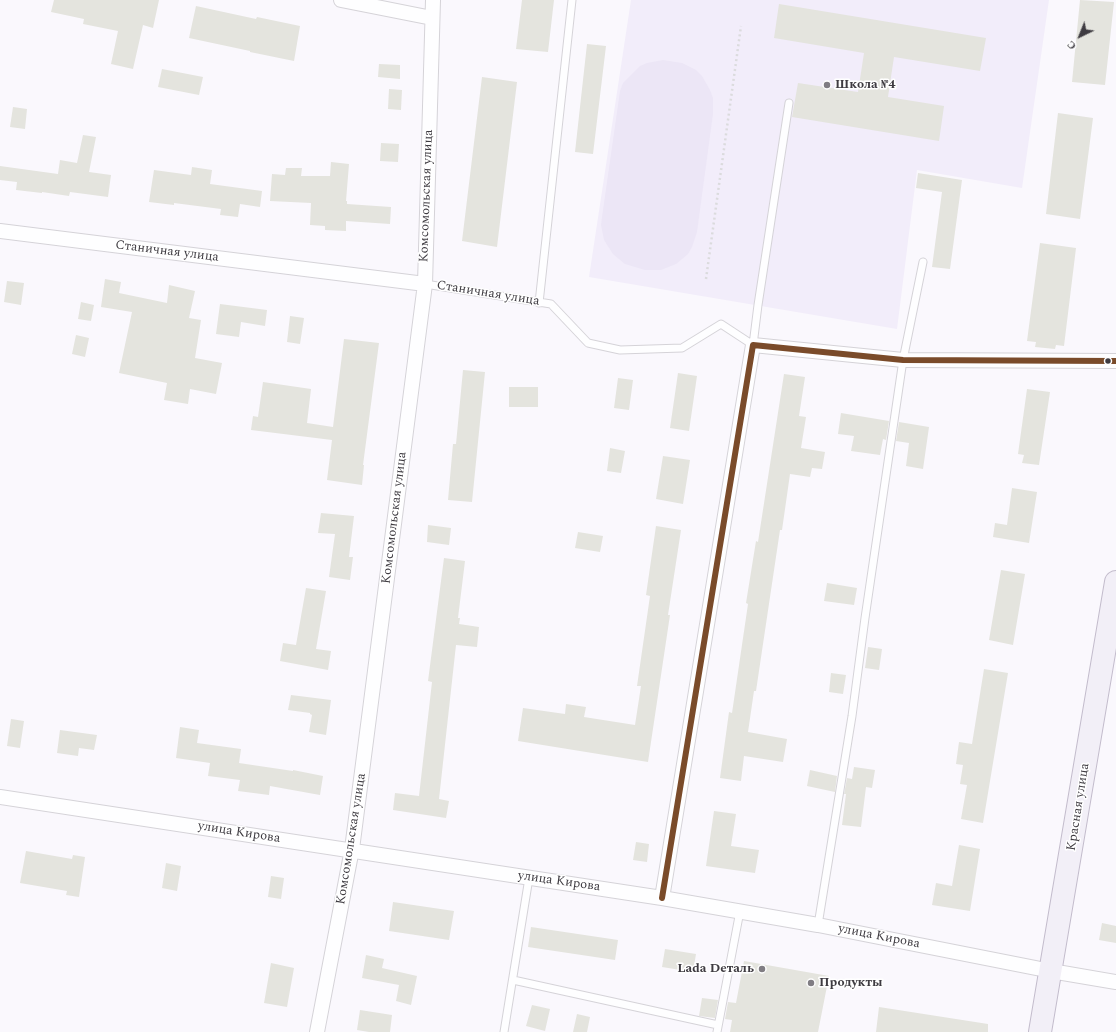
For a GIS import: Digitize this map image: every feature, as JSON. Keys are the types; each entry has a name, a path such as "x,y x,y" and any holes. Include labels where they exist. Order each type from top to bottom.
{"main road":[{"name":"Красная улица","path":"1040,1032 1116,582"}],"street":[{"path":"341,0 432,18"},
{"name":"Комсомольская улица","path":"317,1032 352,850 425,284 433,0"},
{"name":"Станичная улица","path":"0,231 425,284"},
{"path":"662,898 753,345"},
{"name":"Станичная улица","path":"753,345 903,360 1116,361"},
{"name":"улица Кирова","path":"0,797 662,898 818,925 1051,971 1116,982"}],"lane":[{"path":"539,302 572,0"},
{"path":"753,345 789,103"},
{"path":"818,925 852,716 903,360 923,262"},
{"name":"Станичная улица","path":"425,284 551,304 588,343 620,350 682,348 721,324 753,345"},
{"path":"504,1032 529,878"},
{"path":"513,980 718,1028 740,911"}],"path":[{"path":"706,279 741,26"}],"shaded area":[{"name":"Школа №4","path":"631,0 1049,0 1022,188 917,170 897,329 589,277"},
{"path":"663,60 682,63 696,70 702,76 713,98 713,114 697,232 692,247 688,254 676,264 661,270 645,270 625,264 613,254 604,240 601,225 620,91 623,83 640,66"}],"building":[{"path":"54,0 159,0 153,28 143,25 133,69 111,64 118,31 83,24 84,19 51,12"},
{"path":"522,0 554,0 548,52 516,49"},
{"path":"1080,0 1114,2 1105,85 1072,82"},
{"path":"779,4 986,38 980,71 894,57 888,97 944,106 939,141 792,117 798,83 858,92 864,53 774,38"},
{"path":"196,6 256,19 257,17 300,26 294,61 189,38"},
{"path":"587,44 606,46 593,154 575,152"},
{"path":"379,64 400,65 400,79 378,77"},
{"path":"162,69 203,77 199,95 158,87"},
{"path":"482,77 517,82 497,247 462,241"},
{"path":"389,89 402,90 401,110 388,109"},
{"path":"13,107 27,109 25,129 10,127"},
{"path":"1058,113 1093,118 1080,219 1046,214"},
{"path":"83,135 96,137 89,172 111,175 108,197 70,192 69,196 16,190 17,182 0,180 0,166 58,174 60,160 77,163"},
{"path":"381,143 399,144 398,162 380,161"},
{"path":"331,162 349,164 347,204 391,207 390,224 346,221 346,231 325,230 325,226 310,225 311,203 270,201 272,174 285,175 286,168 302,168 301,176 330,176"},
{"path":"192,167 212,170 210,184 262,191 260,207 240,204 238,217 220,215 221,209 174,203 174,205 149,202 154,170 191,175"},
{"path":"918,173 962,180 950,269 932,267 942,192 916,188"},
{"path":"1040,243 1076,248 1064,346 1056,345 1055,349 1035,347 1036,342 1027,341"},
{"path":"105,279 121,282 119,293 167,303 169,285 195,291 189,318 201,320 195,358 222,363 216,394 190,389 188,404 164,400 167,383 119,373 132,312 101,307"},
{"path":"7,281 24,283 21,305 4,302"},
{"path":"81,302 94,305 91,321 78,319"},
{"path":"220,304 267,310 265,326 241,322 239,337 216,334"},
{"path":"290,316 304,318 300,344 287,342"},
{"path":"76,335 89,338 85,357 72,354"},
{"path":"344,339 379,343 363,465 362,485 327,480 332,440 251,430 253,416 258,417 263,382 311,389 307,423 333,427"},
{"path":"463,370 485,372 472,502 448,500 453,444 456,444"},
{"path":"678,373 697,376 689,431 670,428"},
{"path":"784,374 805,377 799,416 806,417 801,448 825,452 822,469 812,468 810,477 790,474 782,530 780,530 756,691 754,691 748,732 787,739 783,762 744,756 741,781 720,778 729,712 732,713 748,604 746,603 756,541 758,542"},
{"path":"618,378 633,380 629,410 614,408"},
{"path":"509,387 538,387 538,407 509,407"},
{"path":"1027,389 1050,392 1039,465 1022,463 1024,455 1018,454"},
{"path":"841,413 889,421 886,440 883,439 880,455 851,451 854,436 838,434"},
{"path":"899,422 929,427 923,469 906,466 909,443 896,441"},
{"path":"610,448 625,451 621,473 607,471"},
{"path":"663,456 690,460 683,504 656,499"},
{"path":"1012,488 1037,492 1029,543 993,537 995,523 1007,525"},
{"path":"321,513 354,516 349,557 353,557 350,580 329,577 335,534 318,533"},
{"path":"428,525 451,528 449,545 427,542"},
{"path":"656,526 681,530 648,762 518,741 523,708 565,714 566,704 586,707 584,717 635,725 641,686 637,686 650,596 646,595"},
{"path":"578,532 603,536 600,552 575,548"},
{"path":"444,558 465,561 458,618 460,618 459,624 479,627 477,647 456,645 439,799 449,801 446,818 393,810 395,793 419,796 432,682 428,681"},
{"path":"1001,570 1025,574 1013,645 989,640"},
{"path":"827,583 857,588 854,605 824,601"},
{"path":"306,588 326,591 316,649 331,651 328,670 280,661 283,643 296,645"},
{"path":"868,647 882,649 879,670 865,668"},
{"path":"984,669 1008,673 983,823 961,819 967,785 960,784 963,765 956,764 959,742 972,744"},
{"path":"831,673 846,675 843,694 829,692"},
{"path":"291,695 331,700 326,735 309,732 312,715 310,713 288,710"},
{"path":"11,719 24,721 20,748 7,746"},
{"path":"180,727 199,730 197,743 241,749 239,763 293,770 323,776 320,795 270,786 269,795 238,791 240,780 208,776 210,763 176,758"},
{"path":"60,730 97,735 94,750 79,748 78,756 57,753"},
{"path":"854,767 875,770 872,788 866,787 861,827 842,825 846,794 844,794 847,778 852,779"},
{"path":"810,770 837,776 835,792 807,786"},
{"path":"714,811 736,814 731,846 759,850 755,873 706,866"},
{"path":"636,842 649,844 647,862 633,860"},
{"path":"959,845 980,849 970,911 932,905 936,883 952,886"},
{"path":"26,851 72,859 73,855 85,857 79,897 66,895 67,891 20,883"},
{"path":"166,863 181,866 177,891 162,888"},
{"path":"271,876 284,878 281,899 268,897"},
{"path":"393,902 454,911 449,940 389,931"},
{"path":"1102,923 1116,926 1116,943 1099,940"},
{"path":"531,927 618,940 615,960 528,947"},
{"path":"665,949 696,954 693,972 662,967"},
{"path":"366,955 384,959 382,968 417,976 411,1005 396,1001 399,985 362,978"},
{"path":"744,961 829,976 818,1032 730,1032 732,1020 725,1019 728,1002 736,1003"},
{"path":"271,963 294,968 287,1007 264,1003"},
{"path":"702,998 718,1000 715,1018 699,1016"},
{"path":"532,1005 550,1009 545,1031 526,1026"},
{"path":"879,1007 988,1024 988,1032 876,1032"},
{"path":"360,1010 392,1015 390,1032 369,1032 357,1030"},
{"path":"577,1014 590,1017 587,1032 573,1032"}],"transit line":[{"path":"662,898 753,345 903,360 1116,361"}],"place":[{"name":"Школа №4","path":"827,85"},
{"name":"Lada Dеталь","path":"762,969"},
{"name":"Продукты","path":"811,983"}]}
